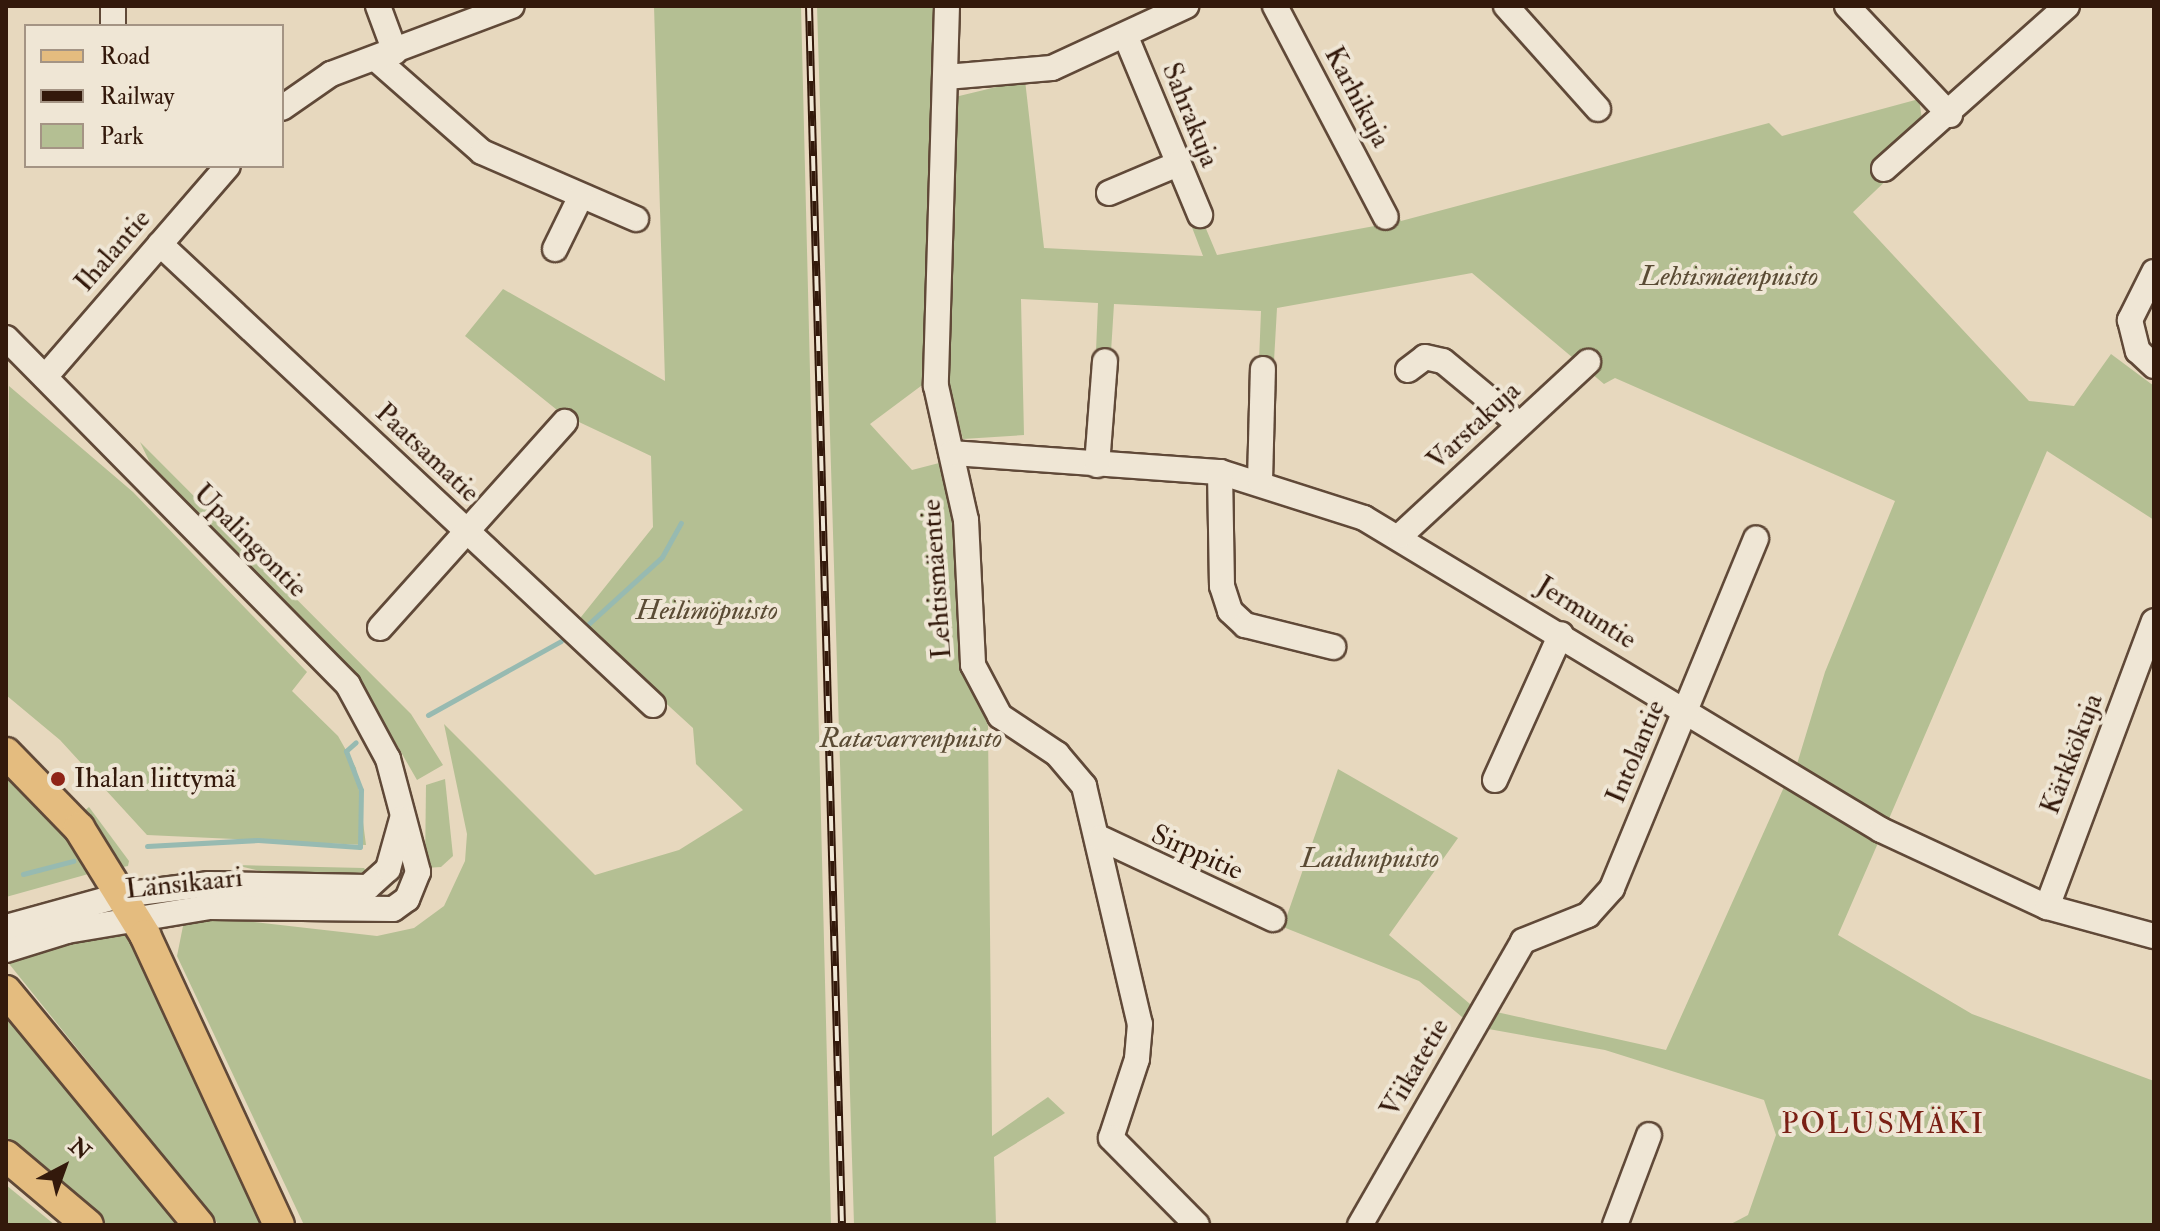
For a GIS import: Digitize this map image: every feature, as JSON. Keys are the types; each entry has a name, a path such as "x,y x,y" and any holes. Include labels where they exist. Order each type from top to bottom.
{"main road":[{"path":"6,753 61,805 128,907 279,1225"},
{"path":"10,995 199,1225"},
{"path":"6,1156 88,1225"}],"street":[{"path":"378,6 385,56 482,152 636,219"},
{"path":"284,107 331,74 512,6"},
{"name":"Lehtismäentie","path":"947,6 936,386 966,520 978,683 1000,716 1072,768 1100,838 1140,1024 1137,1059 1111,1138 1197,1225"},
{"name":"Karhikuja","path":"1275,6 1386,217"},
{"path":"1506,6 1598,109"},
{"path":"1847,6 1950,115"},
{"path":"1884,169 1950,115 2067,6"},
{"path":"946,77 1036,73 1126,37 1176,8"},
{"name":"Sahrakuja","path":"1126,37 1200,215"},
{"path":"1109,193 1178,164"},
{"name":"Ihalantie","path":"45,377 226,168"},
{"path":"555,249 581,196"},
{"name":"Paatsamatie","path":"160,244 653,705"},
{"path":"2154,272 2130,320 2138,351 2154,366"},
{"name":"Upalingontie","path":"6,338 348,685 379,735 416,881 401,905 372,913"},
{"path":"1408,370 1425,357 1443,361 1519,424"},
{"path":"1097,465 1105,361"},
{"name":"Varstakuja","path":"1401,535 1588,362"},
{"path":"1260,481 1263,369"},
{"path":"380,628 469,534 565,422"},
{"name":"Jermuntie","path":"952,453 1220,472 1260,481 1401,535 1881,830 2047,907 2154,936"},
{"path":"1220,472 1221,570 1230,611 1245,625 1333,647"},
{"name":"Intolantie","path":"1523,941 1578,921 1605,898 1756,539"},
{"name":"Kärkkökuja","path":"2047,907 2154,621"},
{"path":"1495,780 1561,634"},
{"name":"Länsikaari","path":"6,950 128,907 209,884 360,889 388,869 402,817"},
{"name":"Sirppitie","path":"1100,838 1273,919"},
{"name":"Länsikaari","path":"6,927 128,907 258,906 372,913"},
{"name":"Viikatetie","path":"1360,1225 1523,941"},
{"path":"1615,1225 1649,1135"}],"green space":[{"name":"Heilimöpuisto","path":"654,6 801,6 831,1225 304,1225 177,956 183,926 210,917 377,936 414,928 444,906 465,861 467,834 444,724 595,875 679,850 743,810 696,764 693,728 577,622 653,527 651,456 562,414 465,336 503,289 665,381"},
{"name":"Ratavarrenpuisto","path":"817,6 935,6 929,380 870,424 912,470 943,462 956,533 961,652 988,726 992,1136 1048,1097 1065,1113 994,1157 996,1225 854,1225"},
{"name":"Lehtismäenpuisto","path":"1025,80 1044,248 1203,256 1188,217 1199,212 1217,255 1380,225 1383,186 1401,221 1769,123 1782,136 1919,99 1923,126 1894,173 1853,212 2029,401 2074,406 2111,354 2154,386 2154,520 2047,451 1888,821 1797,764 1825,672 1895,501 1615,378 1604,384 1472,273 1277,308 1274,361 1259,361 1261,311 1114,304 1111,352 1096,351 1098,303 1021,299 1024,435 963,439 947,380 955,97"},
{"path":"9,386 133,492 307,672 292,691 338,736 356,768 366,845 147,835 60,740 6,695"},
{"path":"140,442 411,714 443,765 417,780 355,672 153,469"},
{"path":"6,766 41,797 92,873 6,897"},
{"name":"Laidunpuisto","path":"1338,769 1458,838 1389,935 1470,1004 1468,1022 1419,981 1283,927"},
{"path":"445,779 453,856 441,867 425,868 426,785"},
{"path":"1784,787 1878,843 1838,935 1972,1014 2154,1081 2154,1225 1729,1225 1748,1215 1776,1135 1764,1100 1605,1050 1483,1028 1492,1011 1666,1050"},
{"path":"89,807 129,861 128,866 118,868 83,812"},
{"path":"235,865 364,868 367,872 289,878"},
{"path":"129,930 268,1225 219,1225 6,960 48,944"},
{"path":"6,1015 135,1166 178,1225 100,1225 6,1147"},
{"path":"6,1185 55,1225 6,1225"}],"waterway":[{"path":"584,628 662,557 681,523"},
{"path":"428,715 561,641"},
{"path":"147,846 258,840 360,847 361,790 346,751 356,742"},
{"path":"23,874 73,861"}],"railway":[{"path":"809,6 842,1225"}],"place":[{"name":"Ihalan liittymä","path":"58,779"}],"district":[{"name":"POLUSMÄKI","path":"1883,1124"}]}
